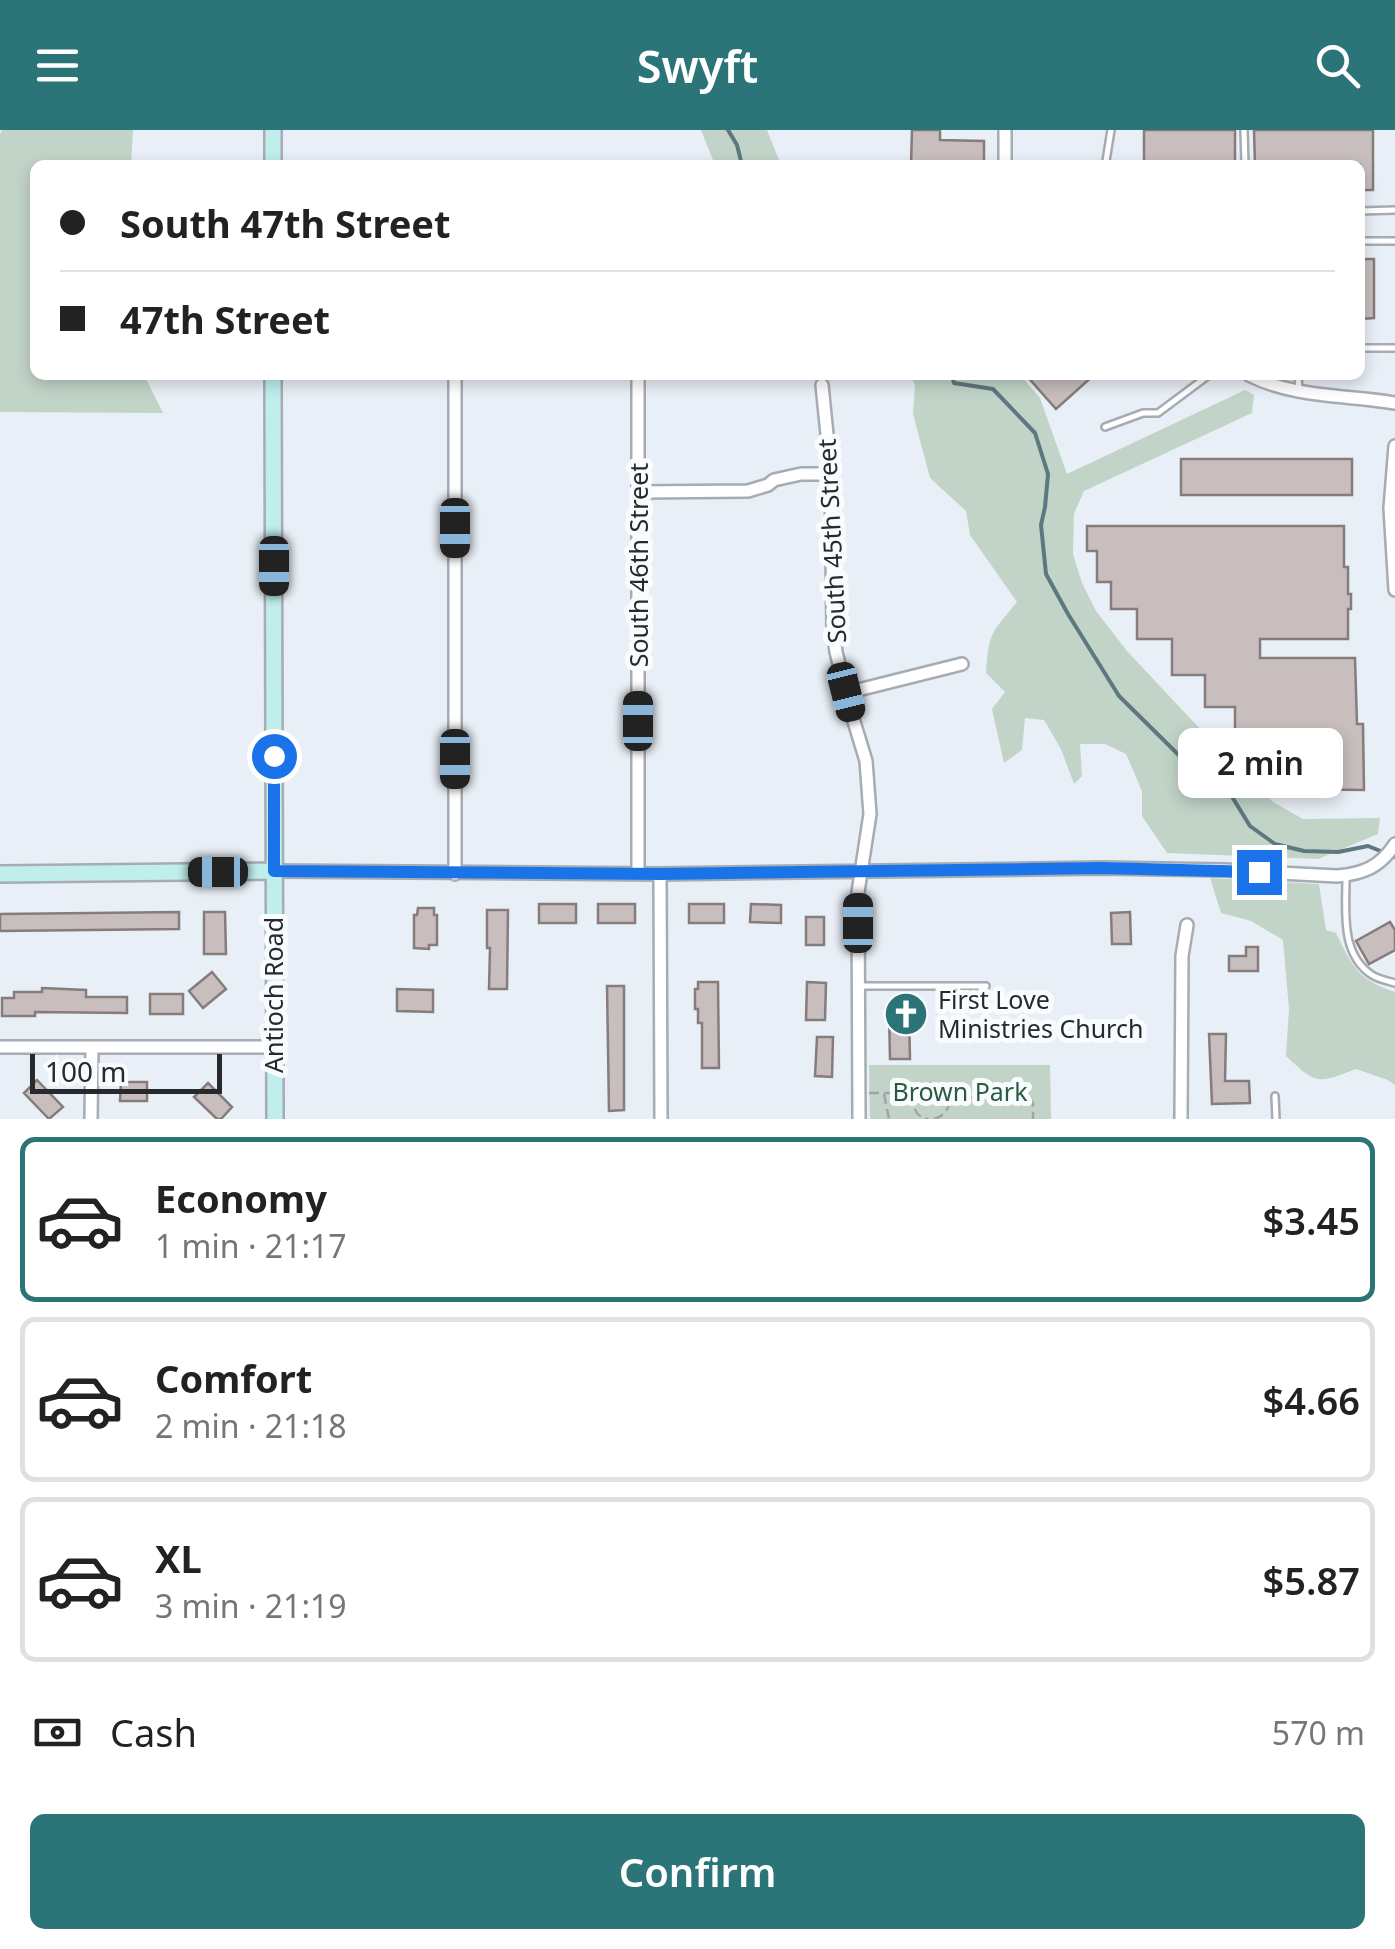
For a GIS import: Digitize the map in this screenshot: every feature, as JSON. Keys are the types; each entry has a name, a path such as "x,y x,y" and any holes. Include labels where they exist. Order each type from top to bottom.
{"main road":[{"path":"273,160 274,130"},
{"name":"Antioch Road","path":"274,380 274,1119"},
{"path":"0,874 274,871"}],"street":[{"path":"1005,130 1005,160"},
{"path":"455,380 455,874"},
{"name":"South 46th Street","path":"638,380 638,874"},
{"path":"1261,380 1299,392 1395,403"},
{"name":"South 45th Street","path":"822,385 832,474 833,629 866,761 870,814 858,892 859,1119"},
{"path":"1395,446 1390,508 1395,590"},
{"path":"640,492 748,491 801,474 832,474"},
{"path":"846,692 962,664"},
{"path":"274,871 660,874 1120,868 1346,876 1365,872 1383,861 1395,844"},
{"path":"660,874 661,1119"},
{"path":"1181,1119 1182,956 1188,925"},
{"path":"0,1047 274,1047"},
{"path":"91,1119 92,1047"}],"lane":[{"path":"1106,160 1111,130"},
{"path":"1244,130 1246,160"},
{"path":"1365,210 1395,210"},
{"path":"1365,241 1395,241"},
{"path":"1365,348 1395,348"},
{"path":"1105,427 1144,413 1158,413 1202,380"},
{"path":"1298,380 1299,392"},
{"path":"1346,876 1346,932 1357,960 1373,976 1395,983"},
{"path":"858,986 986,986"},
{"path":"1276,1096 1276,1119"}],"path":[{"path":"929,1082 940,1084 950,1100 942,1116 931,1119 916,1112 912,1102 919,1086 929,1082"},
{"path":"950,1100 997,1094 1016,1086 1029,1095 1033,1119"},
{"path":"868,1093 914,1093"},
{"path":"884,1093 889,1119"}],"green space":[{"path":"2,130 133,130 131,160 30,160 30,380 146,380 163,413 0,412"},
{"path":"701,130 767,130 779,160 713,160"},
{"path":"912,380 1024,380 1040,398 1067,474 1245,390 1254,395 1252,413 1084,491 1074,514 1073,554 1096,611 1127,651 1273,802 1303,819 1380,818 1378,834 1318,859 1167,853 1142,816 1142,791 1126,754 1105,744 1080,744 1082,776 1074,784 1061,749 1044,720 1025,718 1022,750 1004,763 992,709 1005,692 986,673 993,634 1017,602 970,535 966,511 930,478 913,414"},
{"path":"1210,878 1319,884 1326,930 1336,933 1364,977 1395,992 1395,1085 1356,1069 1318,1079 1286,1056 1289,1009 1283,940 1251,921 1221,913"},
{"name":"Brown Park","path":"869,1065 1050,1065 1051,1119 870,1119"}],"building":[{"path":"912,130 940,130 940,140 984,141 984,160 911,160"},
{"path":"1144,130 1235,130 1235,160 1144,160"},
{"path":"1254,130 1373,130 1373,190 1365,190 1365,160 1255,160"},
{"path":"1365,259 1374,259 1374,318 1365,319"},
{"path":"1030,380 1088,380 1056,409"},
{"path":"1181,459 1352,459 1352,495 1181,495"},
{"path":"1087,526 1344,526 1344,567 1348,567 1351,594 1348,639 1260,639 1260,658 1355,658 1357,724 1363,724 1364,790 1285,789 1285,742 1235,742 1235,707 1205,707 1205,675 1172,675 1172,639 1137,639 1137,609 1111,609 1111,582 1097,582 1097,551 1087,551"},
{"path":"539,904 576,904 576,923 539,923"},
{"path":"598,904 635,904 635,923 598,923"},
{"path":"689,904 724,904 724,923 689,923"},
{"path":"751,904 781,905 781,923 750,922"},
{"path":"418,908 434,908 437,915 437,945 429,945 429,949 414,948 414,915"},
{"path":"487,910 508,910 507,989 489,989"},
{"path":"179,912 179,929 0,931 0,914"},
{"path":"204,912 225,912 226,954 204,954"},
{"path":"1130,912 1131,944 1112,944 1111,913"},
{"path":"806,917 824,917 824,945 806,945"},
{"path":"1390,922 1395,930 1395,950 1369,964 1356,941"},
{"path":"1246,947 1258,947 1258,971 1229,971 1229,956 1246,956"},
{"path":"212,972 226,989 203,1008 189,991"},
{"path":"698,982 718,982 719,1068 702,1068 702,1023 698,1023 695,1009"},
{"path":"807,982 826,983 825,1020 806,1020"},
{"path":"607,986 624,986 624,1110 609,1111"},
{"path":"42,988 86,990 86,997 127,997 127,1013 35,1012 35,1016 2,1016 2,998 14,998 14,992 42,992"},
{"path":"397,989 433,990 433,1012 397,1011"},
{"path":"150,994 183,994 183,1014 150,1014"},
{"name":"First Love Ministries Church","path":"889,1012 909,1012 910,1059 890,1059"},
{"path":"1209,1034 1226,1034 1225,1081 1249,1081 1250,1103 1212,1104"},
{"path":"817,1037 833,1037 832,1077 815,1076"},
{"path":"37,1080 63,1107 49,1119 24,1093"},
{"path":"121,1082 147,1082 147,1101 120,1101"},
{"path":"208,1083 232,1107 221,1119 194,1097"}],"waterway":[{"path":"728,130 741,160"},
{"path":"953,380 993,389 1035,433 1048,474 1041,525 1046,574 1119,696 1204,780 1231,795 1250,826 1275,844 1304,851 1338,852 1368,846 1395,857"}],"place":[{"name":"First Love Ministries Church","path":"906,1014"}],"route":[{"path":"274,756 274,871 660,874 1101,868 1259,872"}]}
